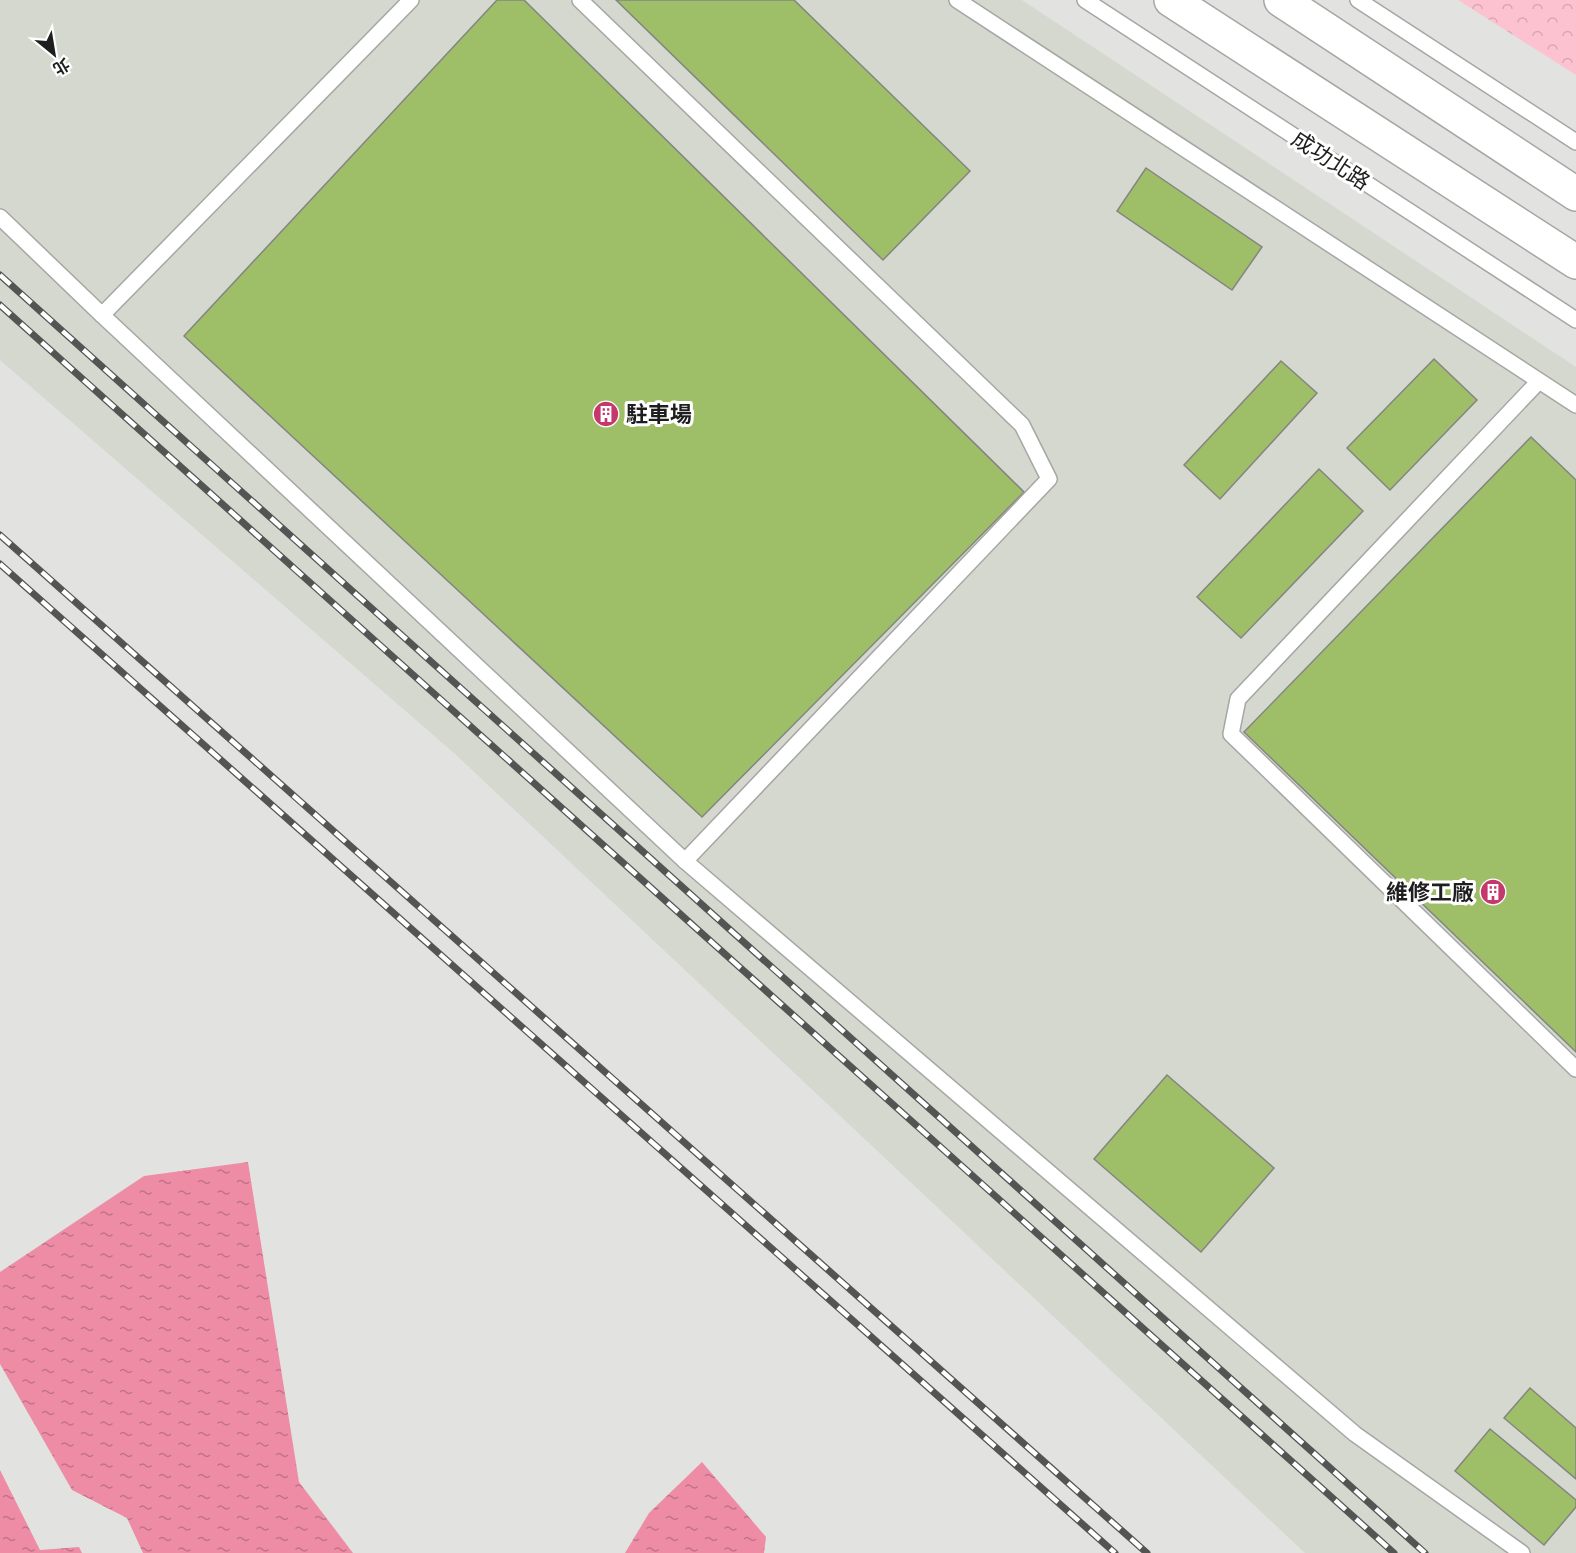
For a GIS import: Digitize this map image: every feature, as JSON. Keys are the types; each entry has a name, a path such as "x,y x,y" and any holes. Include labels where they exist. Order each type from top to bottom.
{"main road":[{"path":"1171,0 1576,262"},
{"path":"1281,0 1576,194"}],"lane":[{"path":"102,315 411,0"},
{"path":"580,0 1023,425 1049,479 685,861"},
{"path":"957,0 1576,405"},
{"name":"成功北路","path":"1085,0 1576,320"},
{"path":"1358,0 1576,142"},
{"path":"0,217 685,861 1355,1434 1522,1553"},
{"path":"1539,381 1238,699 1231,734 1576,1069"}],"shaded area":[{"path":"0,0 1022,0 1576,367 1576,1553 1305,1553 454,753 0,360"}],"green space":[{"path":"1458,0 1576,0 1576,75"}],"water":[{"path":"248,1162 299,1482 353,1553 143,1553 127,1518 72,1490 0,1364 0,1272 144,1176"},
{"path":"702,1462 766,1537 764,1553 625,1553 649,1513"},
{"path":"0,1470 40,1550 79,1547 82,1553 0,1553"}],"building":[{"name":"駐車場","path":"497,0 524,0 1024,492 702,817 184,336"},
{"path":"616,0 794,0 970,171 883,260"},
{"path":"1146,168 1262,247 1232,290 1117,211"},
{"path":"1434,359 1477,400 1390,490 1347,448"},
{"path":"1281,361 1317,393 1220,499 1184,465"},
{"name":"維修工廠","path":"1531,437 1576,480 1576,1052 1244,732"},
{"path":"1319,469 1363,511 1241,638 1197,597"},
{"path":"1167,1075 1274,1168 1201,1252 1094,1159"},
{"path":"1530,1388 1576,1428 1576,1479 1504,1418"},
{"path":"1490,1429 1576,1500 1576,1507 1544,1545 1455,1471"}],"railway":[{"path":"0,275 1425,1553"},
{"path":"0,305 1394,1553"},
{"path":"0,535 1147,1553"},
{"path":"0,564 1115,1553"}],"place":[{"name":"駐車場","path":"606,414"},
{"name":"維修工廠","path":"1493,892"}]}
